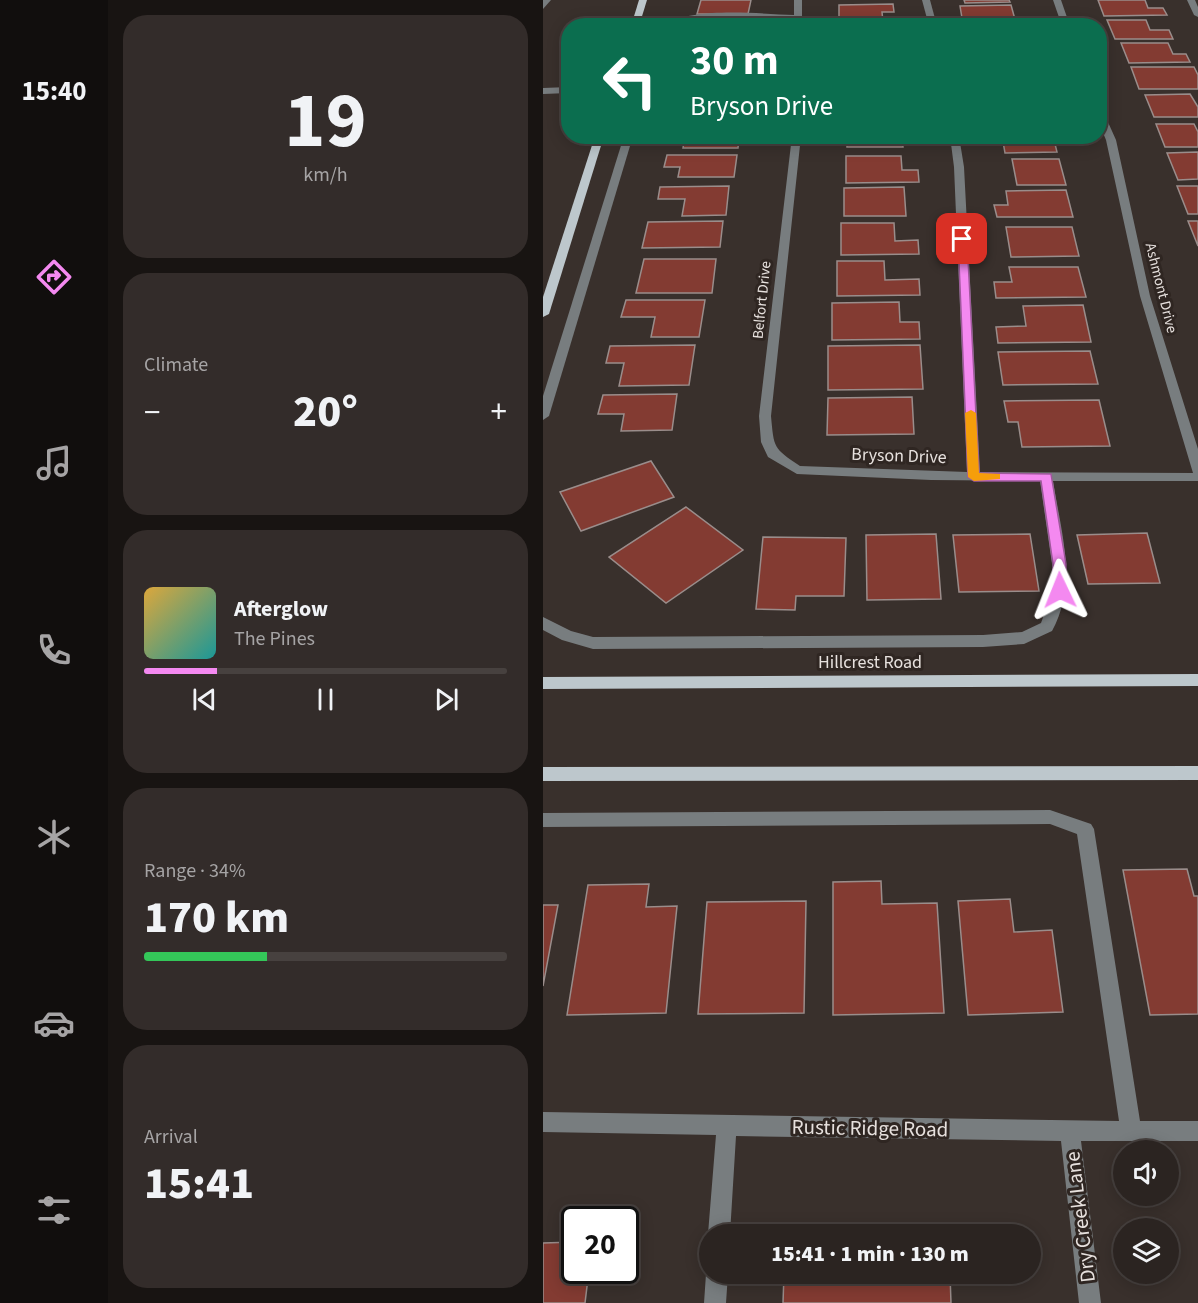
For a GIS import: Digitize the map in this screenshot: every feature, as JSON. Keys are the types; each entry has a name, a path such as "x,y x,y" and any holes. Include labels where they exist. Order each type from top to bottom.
{"main road":[{"path":"637,18 643,0"},
{"path":"543,314 597,144"},
{"name":"Hillcrest Road","path":"543,683 1198,680"},
{"path":"543,774 1198,773"}],"street":[{"path":"543,7 547,0"},
{"path":"798,0 798,18"},
{"path":"926,0 931,18"},
{"path":"1057,0 1063,18"},
{"path":"1191,0 1198,15"},
{"path":"543,91 561,90"},
{"name":"Ashmont Drive","path":"1107,130 1145,296 1198,471"},
{"path":"543,416 627,144"},
{"name":"Belfort Drive","path":"782,461 773,454 767,442 765,416 796,144"},
{"path":"955,144 959,167 974,477"},
{"name":"Bryson Drive","path":"782,461 797,470 974,477 1198,477"},
{"path":"543,623 567,636 593,643 983,641 1024,638 1047,627 1060,590 1059,564 1046,477"},
{"path":"543,820 1050,817 1085,829 1131,1131"},
{"name":"Rustic Ridge Road","path":"543,1122 1198,1131"},
{"path":"720,1224 727,1125"},
{"name":"Dry Creek Lane","path":"1070,1131 1090,1303"},
{"path":"714,1303 716,1284"}],"building":[{"path":"701,0 751,0 748,14 697,14"},
{"path":"964,0 1009,0 1010,2 965,3"},
{"path":"1098,0 1145,0 1148,8 1163,8 1167,15 1104,16"},
{"path":"893,4 894,12 882,12 883,18 839,18 839,5"},
{"path":"1011,5 1015,18 962,18 960,6"},
{"path":"1107,20 1146,20 1150,30 1169,30 1173,39 1115,39"},
{"path":"1121,43 1168,43 1173,54 1186,54 1190,62 1129,63"},
{"path":"1131,67 1194,67 1198,75 1198,89 1139,89"},
{"path":"1190,94 1198,107 1198,117 1154,117 1145,95"},
{"path":"1156,124 1194,124 1198,132 1198,147 1165,147"},
{"path":"684,144 738,144 738,148 683,148"},
{"path":"847,144 903,144 903,147 847,147"},
{"path":"1003,144 1055,144 1057,152 1005,153"},
{"path":"1198,152 1198,179 1178,180 1167,153"},
{"path":"667,155 737,155 734,177 678,177 680,167 664,167"},
{"path":"846,156 901,156 902,170 918,170 919,182 846,183"},
{"path":"1012,159 1059,159 1066,185 1017,185"},
{"path":"729,186 726,215 682,216 685,199 658,199 660,187"},
{"path":"1177,186 1198,186 1198,214 1188,214"},
{"path":"904,187 906,216 844,216 844,188"},
{"path":"1066,190 1073,217 997,217 994,205 1008,205 1006,191"},
{"path":"723,221 720,247 642,248 648,222"},
{"path":"1188,221 1198,221 1198,246"},
{"path":"841,223 894,223 895,241 918,240 919,254 841,255"},
{"path":"1006,227 1072,227 1079,256 1011,257"},
{"path":"644,259 716,259 712,293 636,293"},
{"path":"837,261 884,261 885,280 919,279 920,295 837,296"},
{"path":"1009,267 1078,267 1086,297 996,298 994,282 1012,282"},
{"path":"626,300 705,300 699,337 651,337 655,317 621,317"},
{"path":"899,302 900,322 919,322 920,339 832,340 832,303"},
{"path":"1083,305 1091,342 998,343 996,327 1026,326 1023,306"},
{"path":"695,345 689,385 619,386 624,363 606,363 610,346"},
{"path":"920,345 923,389 828,390 828,346"},
{"path":"1090,351 1098,384 1003,385 998,352"},
{"path":"677,394 672,430 621,431 624,414 598,414 603,395"},
{"path":"912,397 914,434 827,435 828,398"},
{"path":"1099,400 1110,446 1022,447 1018,422 1008,422 1004,401"},
{"path":"651,461 674,497 581,531 560,492"},
{"path":"686,507 743,550 666,603 609,557"},
{"path":"1147,533 1160,583 1088,584 1077,535"},
{"path":"936,534 941,599 867,600 866,535"},
{"path":"1030,534 1039,591 959,592 953,535"},
{"path":"763,537 846,538 844,596 796,596 795,610 756,609"},
{"path":"1187,869 1194,896 1198,896 1198,1014 1150,1015 1123,870"},
{"path":"881,881 882,904 937,903 944,1013 833,1015 833,882"},
{"path":"649,884 646,907 677,906 666,1013 567,1015 588,885"},
{"path":"1010,899 1014,932 1052,930 1063,1012 968,1015 958,901"},
{"path":"806,901 804,1013 698,1014 707,902"},
{"path":"543,905 558,905 543,986"},
{"path":"561,1242 561,1284 587,1284 585,1303 543,1303 543,1243"},
{"path":"784,1284 950,1284 951,1303 783,1303"}],"slow traffic":[{"path":"971,413 974,477 995,477"}],"route":[{"path":"962,239 974,477 1046,477 1059,564 1060,590"}]}
